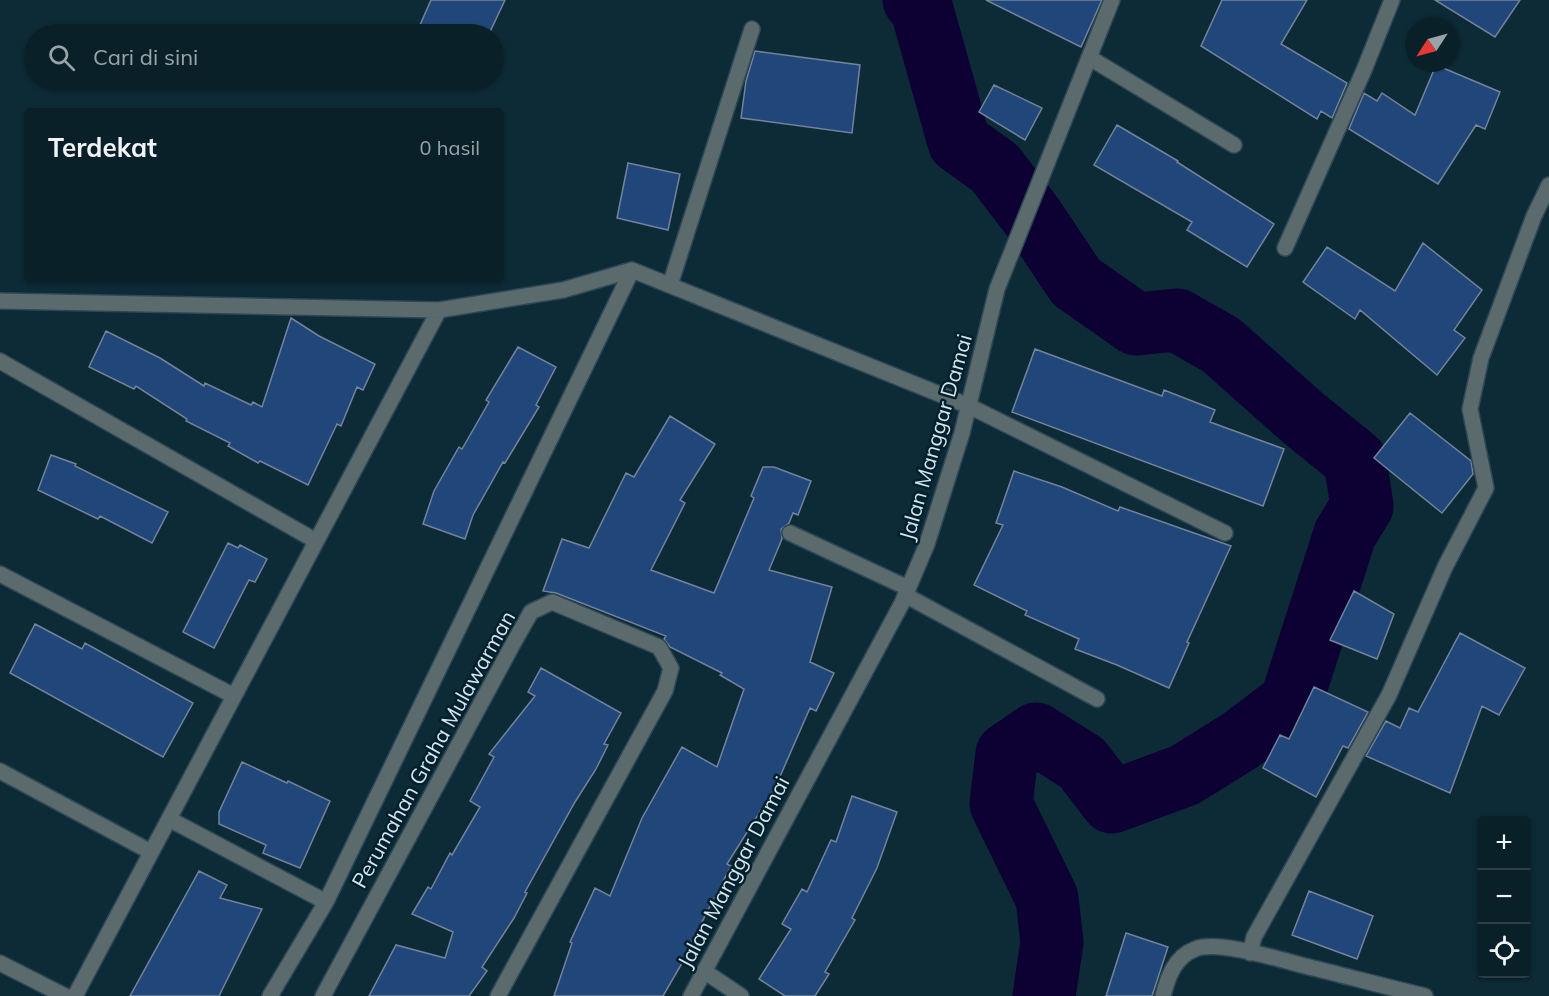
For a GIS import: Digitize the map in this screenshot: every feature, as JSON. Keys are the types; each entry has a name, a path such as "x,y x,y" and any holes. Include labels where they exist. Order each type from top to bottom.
{"street":[{"name":"Jalan Manggar Damai","path":"691,996 907,591 927,544 962,433 997,289 1112,0"},
{"path":"1285,248 1364,70 1392,0"},
{"path":"670,285 752,29"},
{"path":"1090,58 1234,144"},
{"path":"1250,952 1254,937 1389,695 1445,567 1486,489 1470,409 1480,358 1534,216 1549,185"},
{"path":"270,996 326,902 632,270"},
{"path":"0,301 439,310 563,290 632,270 969,406 1225,533"},
{"path":"75,996 439,310"},
{"path":"0,361 316,540"},
{"path":"790,533 907,591 1097,699"},
{"path":"0,574 234,696"},
{"name":"Perumahan Graha Mulawarman","path":"323,996 531,612 552,602 659,646 671,668 665,691 498,996"},
{"path":"0,771 151,852"},
{"path":"169,819 326,902"},
{"path":"1163,996 1173,968 1186,953 1198,947 1218,947 1250,952 1425,996"},
{"path":"0,963 65,996"},
{"path":"704,971 741,996"}],"building":[{"path":"431,0 505,0 494,24 420,24"},
{"path":"986,0 1102,0 1081,47"},
{"path":"1222,0 1307,0 1281,44 1347,83 1332,118 1321,111 1317,119 1201,46"},
{"path":"1435,0 1520,0 1495,37"},
{"path":"755,51 860,65 852,133 741,118 746,81"},
{"path":"1433,72 1453,72 1500,92 1485,129 1476,125 1438,184 1349,129 1364,93 1377,101 1382,93 1415,115"},
{"path":"994,85 1042,108 1025,140 979,112"},
{"path":"1117,125 1178,161 1274,224 1247,267 1187,230 1192,222 1094,165"},
{"path":"628,163 680,174 668,230 617,218"},
{"path":"1423,243 1482,290 1454,330 1465,338 1437,375 1360,310 1355,319 1303,282 1327,247 1395,291"},
{"path":"291,318 319,336 375,364 363,390 357,387 341,426 337,424 308,485 260,461 258,463 228,446 230,443 186,421 187,419 136,386 134,389 89,367 106,331 160,358 204,386 205,383 251,405 253,402 262,407"},
{"path":"518,347 556,367 536,405 539,407 505,463 503,462 473,515 465,539 423,524 434,491 459,447 462,449 489,402 486,400"},
{"path":"1035,349 1162,396 1164,390 1215,410 1210,422 1284,449 1263,506 1012,412"},
{"path":"1410,413 1471,461 1473,474 1442,513 1374,458"},
{"path":"670,416 715,444 680,500 685,503 651,570 714,593 754,498 751,496 763,467 774,467 811,481 798,515 793,513 789,523 781,529 782,539 769,570 832,587 810,662 834,673 816,711 810,708 775,788 727,864 731,866 690,945 692,946 663,996 554,996 572,943 570,942 595,888 610,896 642,818 682,747 717,767 744,689 720,675 722,673 670,647 664,639 666,636 556,593 543,591 562,539 589,548 626,473 634,477"},
{"path":"51,455 76,464 75,466 168,512 152,543 100,516 98,519 38,490"},
{"path":"1014,471 1062,487 1118,511 1120,507 1231,546 1187,642 1189,643 1169,688 1075,649 1079,639 1025,615 1027,611 974,585 1003,525 996,523"},
{"path":"228,543 238,548 240,545 267,559 255,582 249,580 214,648 183,632"},
{"path":"1354,591 1394,614 1377,659 1330,640"},
{"path":"35,624 82,649 85,643 193,703 163,757 10,673"},
{"path":"1460,633 1525,668 1499,715 1482,706 1450,793 1366,756 1386,721 1400,728 1409,708 1418,712"},
{"path":"541,668 621,713 604,744 608,745 596,769 525,892 527,893 514,918 482,967 487,971 469,996 369,996 396,945 445,958 453,932 412,914 428,887 431,889 450,853 452,855 480,807 470,801 494,757 489,754 535,696 528,692"},
{"path":"1314,687 1368,712 1348,748 1343,746 1316,797 1263,768 1280,735 1289,739"},
{"path":"242,762 330,801 300,868 263,853 266,845 219,824 219,812"},
{"path":"852,796 897,812 877,868 852,918 855,920 825,972 829,974 815,996 785,996 759,979 791,929 782,924 802,889 807,892 831,840 836,842"},
{"path":"199,871 227,885 220,898 262,909 219,996 130,996"},
{"path":"1309,891 1373,916 1357,959 1292,935"},
{"path":"1126,933 1168,947 1152,996 1106,996"}],"waterway":[{"path":"914,0 922,10 959,142 995,168 1034,219 1076,282 1136,324 1177,320 1221,345 1303,418 1355,460 1362,506 1345,534 1291,702 1241,740 1185,775 1112,802 1082,763 1036,734 1007,754 1001,804 1047,898 1052,942 1044,996"}]}
